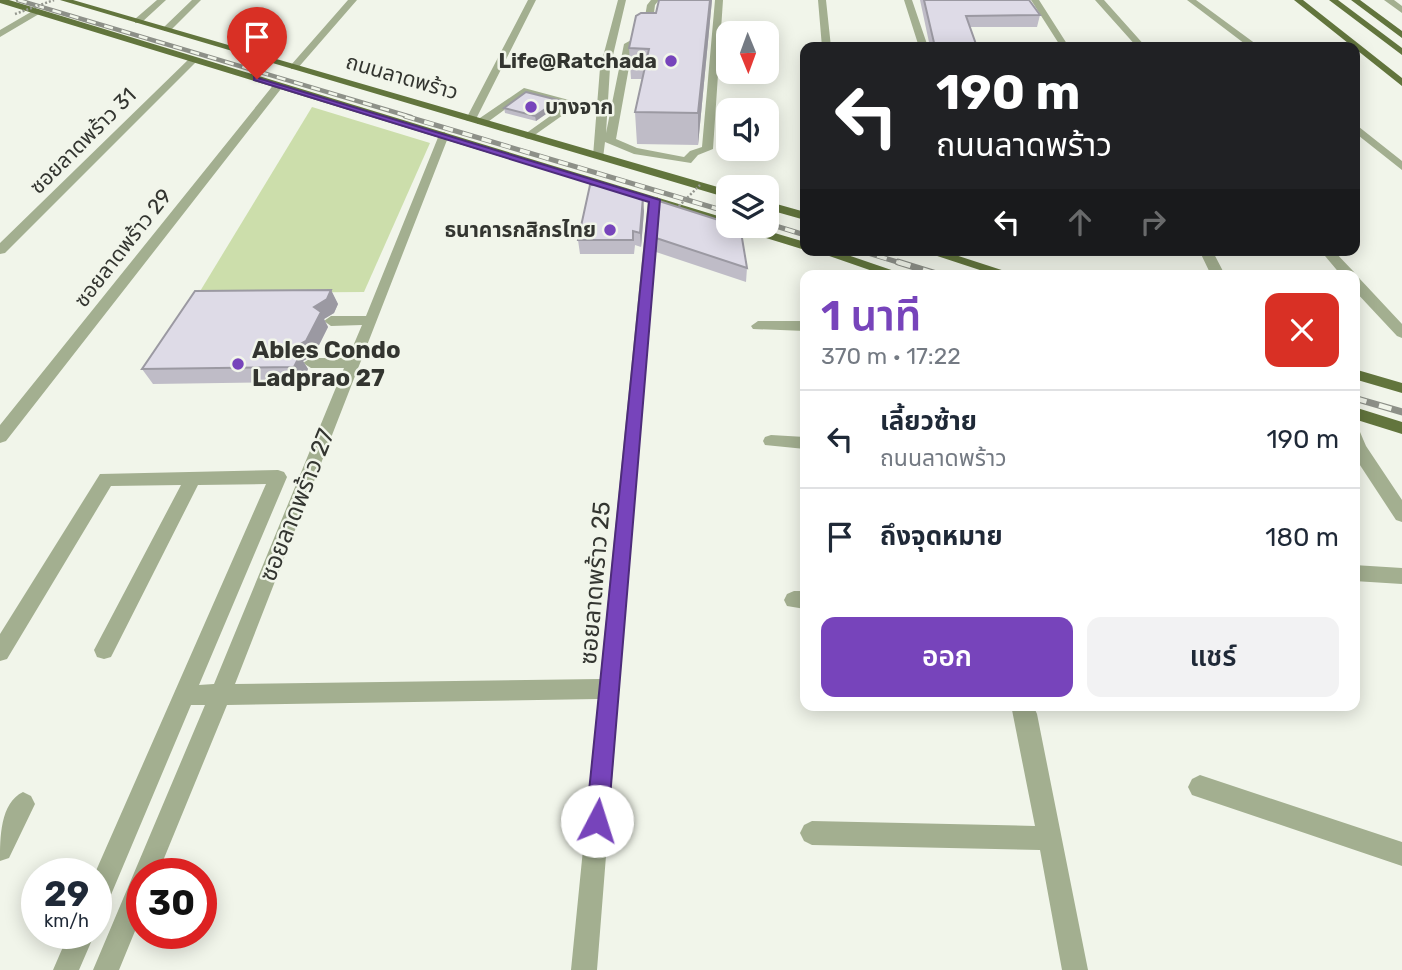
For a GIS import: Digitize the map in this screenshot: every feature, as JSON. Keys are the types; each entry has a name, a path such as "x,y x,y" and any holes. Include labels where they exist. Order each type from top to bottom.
{"main road":[{"name":"ถนนลาดพร้าว","path":"0,0 14,9 36,12 194,59 716,219"},
{"path":"14,9 26,0"},
{"name":"ถนนลาดพร้าว","path":"64,0 716,191"},
{"path":"1298,0 1351,42"},
{"path":"1315,0 1391,60"},
{"path":"1333,0 1402,52"},
{"path":"1355,0 1402,35"},
{"path":"1360,49 1402,83"},
{"path":"779,209 800,215"},
{"path":"778,238 800,245"},
{"path":"837,256 882,270"},
{"path":"945,256 993,270"},
{"path":"1360,376 1402,388"},
{"path":"1360,415 1402,428"}],"street":[{"path":"138,21 162,0"},
{"path":"167,29 197,0"},
{"path":"294,67 353,0"},
{"path":"476,121 532,0"},
{"path":"599,156 605,68 622,0"},
{"path":"655,0 651,5 646,35 629,44 610,142 634,151 687,160"},
{"path":"687,160 694,153 707,149 719,0"},
{"path":"822,0 826,42"},
{"path":"908,0 922,42"},
{"path":"1029,0 1054,42"},
{"path":"1035,0 1062,42"},
{"path":"1099,0 1137,42"},
{"path":"1191,0 1248,42"},
{"path":"1388,0 1402,10"},
{"path":"0,34 36,12"},
{"name":"ซอยลาดพร้าว 31","path":"0,250 194,59"},
{"name":"ซอยลาดพร้าว 29","path":"0,437 279,85"},
{"path":"476,121 524,91 575,103 529,136"},
{"path":"1360,130 1402,167"},
{"name":"ซอยลาดพร้าว 27","path":"152,858 444,135"},
{"path":"683,181 688,169 687,160"},
{"name":"ซอยลาดพร้าว 25","path":"584,970 654,200"},
{"path":"1332,256 1344,270"},
{"path":"1360,288 1402,333"},
{"path":"331,321 371,320"},
{"path":"758,326 800,326"},
{"path":"311,363 354,363"},
{"path":"771,441 800,443"},
{"path":"1360,451 1402,515"},
{"path":"0,652 106,479 278,477 112,863"},
{"path":"104,650 193,478"},
{"path":"1360,573 1402,576"},
{"path":"185,695 610,689"},
{"path":"1025,711 1075,970"},
{"path":"1200,787 1402,854"},
{"path":"0,849 23,804"},
{"path":"812,833 1050,838"},
{"path":"106,970 126,922"},
{"path":"66,970 75,949"}],"path":[{"path":"14,9 54,0"},
{"path":"671,214 700,185"}],"green space":[{"path":"312,107 430,143 364,292 199,293"}],"building":[{"name":"Life@Ratchada","path":"659,0 710,0 698,113 635,112 649,49 629,48 636,16 641,13 656,13"},
{"path":"924,0 1029,0 1040,15 966,16 975,42 934,42"},
{"name":"บางจาก","path":"526,92 558,100 535,116 504,108"},
{"name":"ธนาคารกสิกรไทย","path":"590,185 604,185 643,197 640,233 633,231 633,240 578,240"},
{"path":"659,201 716,219 716,238 742,238 747,268 656,238"},
{"path":"331,290 327,299 314,307 321,312 306,341 293,348 300,355 294,367 142,369 195,291"}],"railway":[{"path":"18,0 411,117"},
{"path":"405,116 716,208"},
{"path":"779,227 800,233"},
{"path":"878,256 904,264"},
{"path":"898,262 924,270"},
{"path":"1360,400 1402,412"}],"place":[{"name":"Life@Ratchada","path":"671,61"},
{"name":"บางจาก","path":"531,107"},
{"name":"ธนาคารกสิกรไทย","path":"610,230"},
{"name":"Ables Condo Ladprao 27","path":"238,364"}],"route":[{"path":"257,79 654,200 597,821"}]}
